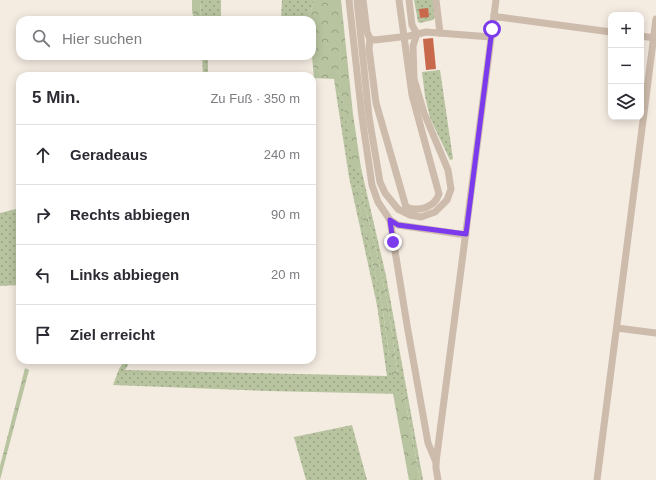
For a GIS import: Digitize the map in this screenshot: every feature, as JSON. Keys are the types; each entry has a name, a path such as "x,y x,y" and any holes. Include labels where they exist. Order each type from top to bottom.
{"lane":[{"path":"348,0 372,185 378,202 390,220 428,443 436,462"},
{"path":"357,0 369,117 380,182 385,193 398,210 410,215 422,217 435,212 447,200 451,189 448,170 424,113 414,79 413,46 417,34 412,25 409,0"},
{"path":"363,0 367,32 370,40 369,49 376,103 406,207 419,210 430,206 437,199 439,194 412,95 399,0"},
{"path":"436,0 440,33"},
{"path":"438,480 436,462 496,0"},
{"path":"494,15 498,17 608,32"},
{"path":"597,480 656,19"},
{"path":"370,40 404,37 426,32 491,37"},
{"path":"644,36 654,38"},
{"path":"390,220 398,225 466,234"},
{"path":"617,328 656,333"}],"green space":[{"path":"192,0 201,0 200,16 193,16"},
{"path":"201,0 221,0 221,16 200,16"},
{"path":"282,0 315,0 309,16 281,16"},
{"path":"315,0 341,0 353,114 361,168 358,170 353,168 341,94 336,93 334,79 316,78 316,72 313,72 312,60 316,60 316,16 309,15"},
{"path":"414,0 433,0 435,17 433,20 420,23 418,22"},
{"path":"202,60 208,60 208,72 203,72"},
{"path":"440,70 453,159 450,160 430,118 422,72"},
{"path":"336,93 341,94 343,100 358,170 361,168 386,276 423,480 420,480 405,398 402,394 113,385 122,364 129,364 125,370 387,376 377,305 349,177","holes":["360,186 388,306 398,374 389,356 382,304 356,191 356,188"]},
{"path":"360,186 388,306 398,374 396,378 392,377 382,304 356,192 356,188"},
{"path":"16,209 16,285 0,286 0,213"},
{"path":"25,368 29,370 0,480 0,466"},
{"path":"393,394 402,394 405,398 420,480 409,480"},
{"path":"352,425 367,480 306,480 294,437"}],"building":[{"path":"428,8 429,17 420,18 419,9"},
{"path":"433,38 436,69 426,70 423,39"}],"route":[{"path":"393,242 390,220 398,225 466,234 492,29"}]}
